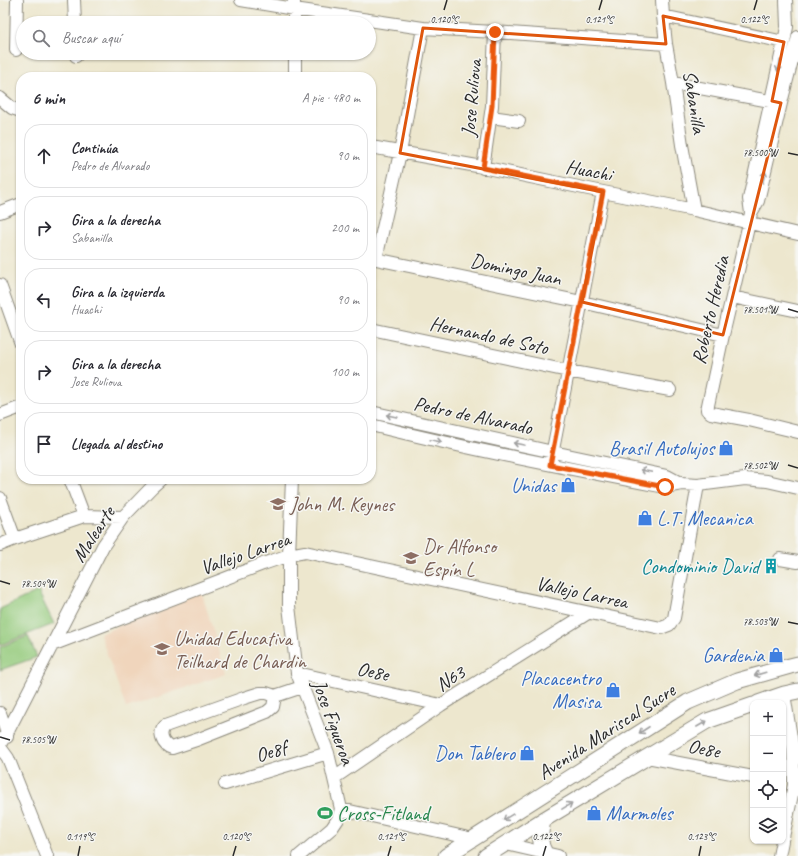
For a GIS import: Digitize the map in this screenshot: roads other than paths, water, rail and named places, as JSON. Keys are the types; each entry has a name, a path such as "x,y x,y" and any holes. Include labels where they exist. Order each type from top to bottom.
{"main road":[{"name":"Avenida Mariscal Sucre","path":"446,856 688,702 737,681 798,664"},
{"path":"767,700 791,692"},
{"name":"Avenida Mariscal Sucre","path":"486,856 707,721 750,706"},
{"path":"543,820 540,842 542,848 551,855"}],"street":[{"path":"17,0 17,16"},
{"path":"74,0 75,16"},
{"path":"241,0 294,5 356,16"},
{"name":"Sabanilla","path":"662,0 666,44 694,210"},
{"name":"Roberto Heredia","path":"776,102 787,27 786,0"},
{"path":"294,5 294,16"},
{"path":"663,16 784,42"},
{"path":"376,20 423,28 666,44"},
{"path":"376,250 400,153 423,28"},
{"name":"Jose Ruliova","path":"483,168 492,106 495,32"},
{"name":"Roberto Heredia","path":"798,37 776,102 749,199 750,218 707,407 707,410 711,413 749,420 798,432"},
{"path":"295,60 295,72"},
{"path":"673,83 776,102"},
{"path":"0,98 12,108 16,109"},
{"path":"491,117 519,121"},
{"name":"Huachi","path":"376,148 694,210 750,218 798,234"},
{"path":"550,465 603,192"},
{"path":"0,212 16,206"},
{"name":"Domingo Juan","path":"376,258 582,302 723,336"},
{"path":"0,285 16,330"},
{"path":"732,297 798,311"},
{"name":"Hernando de Soto","path":"376,330 568,371 670,390"},
{"path":"0,415 16,409"},
{"name":"Pedro de Alvarado","path":"376,413 667,476 682,484"},
{"name":"Pedro de Alvarado","path":"376,426 550,465 665,487 682,484 698,485 745,479 767,481 798,488"},
{"path":"72,484 84,516"},
{"name":"Malearte","path":"0,746 103,546 123,517 152,484"},
{"name":"Jose Figueroa","path":"292,484 289,606 297,674 328,753 341,809"},
{"name":"Vallejo Larrea","path":"52,646 289,554 305,552 661,628 669,625 674,618 698,485"},
{"path":"0,498 15,539"},
{"path":"0,545 84,516 123,517"},
{"path":"780,559 798,562"},
{"name":"N63","path":"334,778 441,705 588,613"},
{"name":"Oe8e","path":"297,674 441,705"},
{"path":"275,696 272,707 267,712 172,748 168,747 163,742 162,731 165,726 260,693 275,696 302,687"},
{"path":"786,808 792,750 791,692"},
{"path":"0,713 7,733 8,758"},
{"path":"0,746 8,758 47,856"},
{"name":"Oe8f","path":"225,784 328,753"},
{"name":"Oe8e","path":"647,757 750,776"},
{"path":"299,856 332,828 338,819 341,809 473,839"},
{"path":"506,844 551,855"},
{"path":"779,856 781,844"}],"place":[{"name":"Brasil Autolujos","path":"726,448"},
{"name":"Unidas","path":"568,485"},
{"name":"John M. Keynes","path":"278,504"},
{"name":"L.T. Mecanica","path":"645,518"},
{"name":"Dr Alfonso Espín L","path":"411,558"},
{"name":"Condominio David","path":"771,566"},
{"name":"Unidad Educativa Teilhard de Chardin","path":"162,649"},
{"name":"Gardenia","path":"776,655"},
{"name":"Placacentro Masisa","path":"613,690"},
{"name":"Don Tablero","path":"527,753"},
{"name":"Cross-Fitland","path":"325,813"},
{"name":"Marmoles","path":"594,813"}]}
